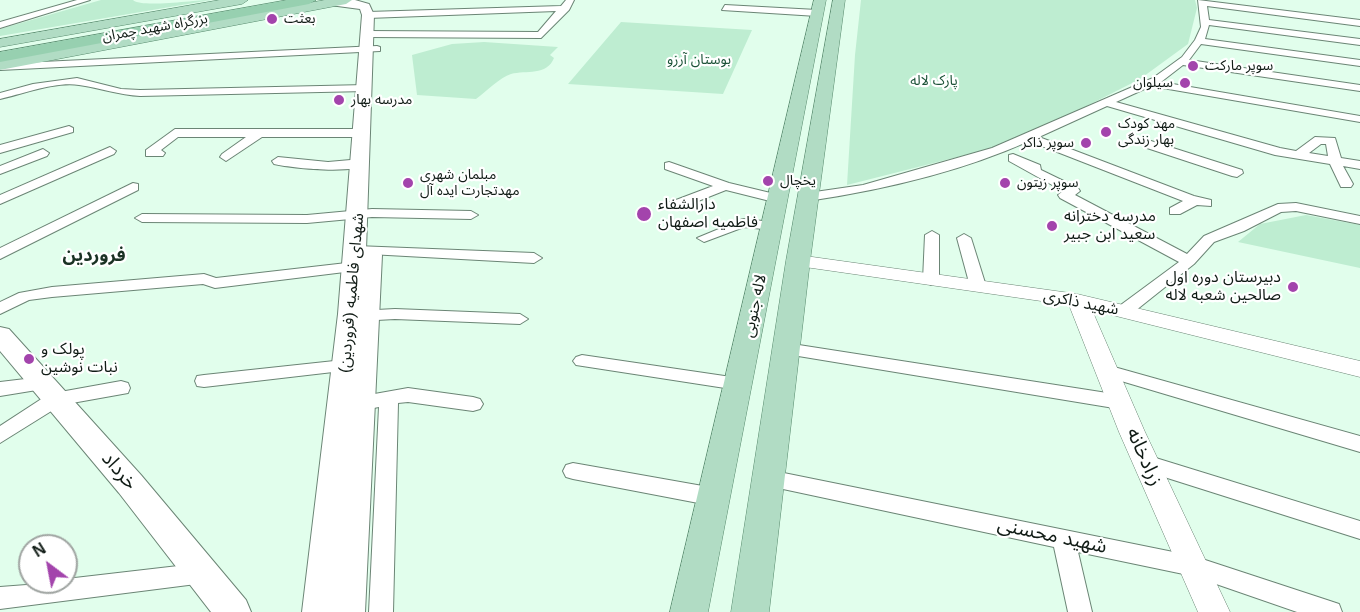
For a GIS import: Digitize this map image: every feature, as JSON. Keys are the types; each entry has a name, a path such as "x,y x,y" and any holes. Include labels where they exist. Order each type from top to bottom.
{"highway":[{"name":"بزرگراه شهید چمران","path":"0,50 273,0"},
{"name":"بزرگراه شهید چمران","path":"0,57 309,0"},
{"path":"35,36 152,22"}],"main road":[{"path":"0,42 242,0"},
{"path":"0,66 340,1 365,7 374,28"},
{"path":"823,9 815,63 830,65"},
{"name":"لاله جنوبی","path":"750,612 798,261 830,65 823,9"},
{"name":"لاله جنوبی","path":"689,612 805,77 823,9"},
{"name":"شهدای فاطمیه (فروردین)","path":"365,213 362,164 366,88 374,28"},
{"name":"شهدای فاطمیه (فروردین)","path":"346,612 353,405 360,316 374,28"},
{"path":"805,77 814,75 821,78 811,128 818,138"},
{"name":"خرداد","path":"3,342 49,391 204,573 233,612"},
{"name":"شهدای فاطمیه (فروردین)","path":"320,612 353,405"}],"street":[{"path":"0,25 68,2 86,0"},
{"path":"808,197 864,189 996,152 1149,83 1182,62 1199,41 1205,22 1203,1 1360,23"},
{"path":"374,28 541,35 568,4"},
{"path":"0,74 27,62 374,28 568,4"},
{"path":"725,8 823,9"},
{"path":"0,12 16,20"},
{"path":"1205,22 1360,42"},
{"path":"1199,41 1360,63"},
{"path":"1182,62 1360,88"},
{"path":"0,96 60,82 77,81 86,85 140,93 366,88"},
{"path":"1149,83 1360,119"},
{"path":"0,107 54,90 86,85"},
{"path":"1107,103 1192,142 1237,173"},
{"path":"0,149 69,130"},
{"path":"159,153 150,153 175,133 364,133"},
{"path":"226,157 260,133"},
{"path":"1029,137 1200,202 1174,212"},
{"path":"1298,155 1319,140 1331,141 1335,162 1346,184"},
{"path":"1151,145 1192,142 1360,165"},
{"path":"0,201 110,151"},
{"path":"0,170 43,153"},
{"path":"1013,158 1035,168 1034,172 1073,191 1065,195 1188,261"},
{"path":"278,161 328,165 362,164"},
{"path":"669,166 725,186 778,200"},
{"path":"673,206 725,186"},
{"path":"0,254 133,187"},
{"path":"0,201 21,207"},
{"path":"1124,312 1188,261 1209,239 1278,208 1296,207 1360,220"},
{"path":"142,218 307,219 365,213 471,215"},
{"path":"704,238 743,223 772,226"},
{"path":"931,280 932,235"},
{"path":"964,237 978,286"},
{"path":"0,309 25,296 52,292 204,279 215,283 363,258 534,258"},
{"name":"شهید ذاکری","path":"798,261 1077,300 1360,369"},
{"name":"زرادخانه","path":"1077,300 1146,462 1214,612"},
{"path":"360,316 395,314 520,319"},
{"path":"786,349 1120,402"},
{"path":"582,361 738,384"},
{"path":"204,381 356,365"},
{"path":"1107,371 1360,444"},
{"path":"0,389 49,391 121,388"},
{"path":"0,436 49,391"},
{"path":"353,405 408,396 473,404"},
{"path":"381,612 389,399"},
{"path":"1146,462 1360,530"},
{"path":"573,471 714,497"},
{"name":"شهید محسنی","path":"769,478 1193,566 1330,612"},
{"path":"1063,538 1080,612"},
{"path":"0,598 204,573"}],"green space":[{"path":"101,0 133,0 157,4 211,0 0,36 0,29"},
{"name":"پارک لاله","path":"861,0 1195,0 1197,8 1188,44 1140,79 1079,110 989,149 847,185 855,55"},
{"name":"بوستان آرزو","path":"621,22 752,30 723,94 568,84"},
{"path":"484,42 558,47 550,55 554,58 546,68 511,74 498,81 476,99 417,95 412,55 452,44"},
{"path":"1306,215 1360,225 1360,268 1238,242 1260,224"}],"place":[{"name":"بعثت","path":"272,19"},
{"name":"سوپر مارکت","path":"1193,66"},
{"name":"سیلوان","path":"1185,83"},
{"name":"مدرسه بهار","path":"339,100"},
{"name":"مهد کودک بهار زندگی","path":"1106,132"},
{"name":"سوپر ذاکر","path":"1086,143"},
{"name":"یخچال","path":"768,181"},
{"name":"مبلمان شهری مهدتجارت ایده آل","path":"408,183"},
{"name":"سوپر زیتون","path":"1005,183"},
{"name":"دارالشفاء فاطمیه اصفهان","path":"644,214"},
{"name":"مدرسه دخترانه سعید ابن جبیر","path":"1052,226"},
{"name":"دبیرستان دوره اول صالحین شعبه لاله","path":"1293,287"},
{"name":"پولک و نبات نوشین","path":"29,359"}],"district":[{"name":"فروردین","path":"94,256"}]}
